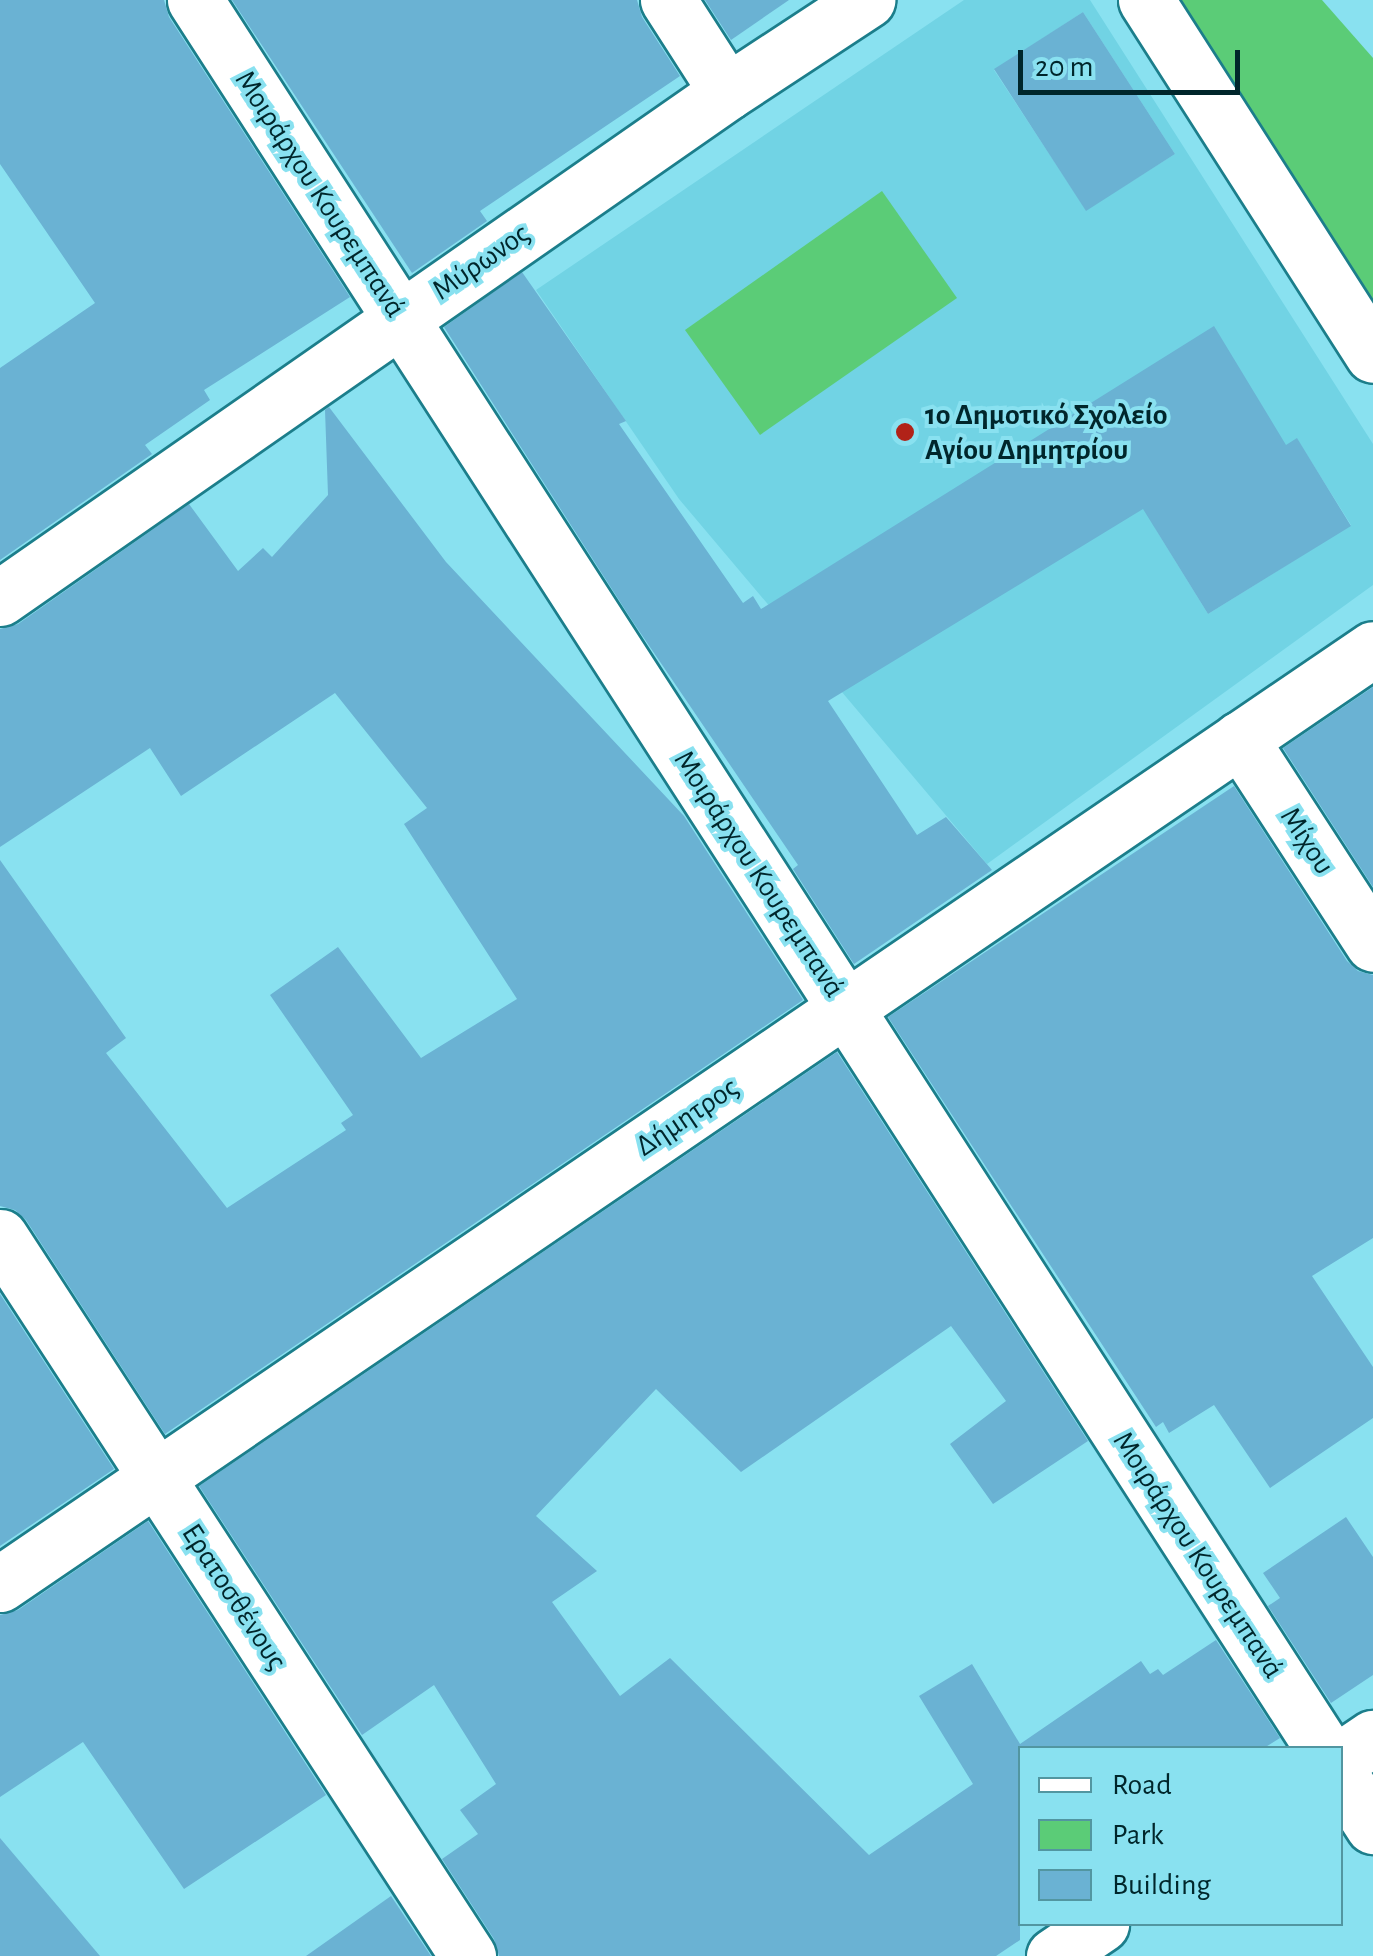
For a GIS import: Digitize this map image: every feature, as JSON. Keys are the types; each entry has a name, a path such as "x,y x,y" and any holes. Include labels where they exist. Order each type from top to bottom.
{"street":[{"name":"Μοιράρχου Κουρεμπανά","path":"194,0 1322,1746"},
{"path":"668,0 727,92"},
{"name":"Μύρωνος","path":"0,598 727,92 867,0"},
{"path":"1152,2 1373,355"},
{"name":"Δήμητρος","path":"0,1584 1373,649"},
{"name":"Μίχου","path":"1240,739 1373,944"},
{"name":"Ερατοσθένους","path":"0,1238 468,1956"},
{"path":"1343,1758 1373,1738"},
{"path":"1343,1780 1373,1826"},
{"path":"1054,1956 1098,1926"}],"shaded area":[{"name":"1ο Δημοτικό Σχολείο Αγίου Δημητρίου","path":"964,0 1090,0 1373,444 1373,585 987,864 679,499 536,290","holes":["1083,12 1175,154 1086,210 994,70","1297,439 1351,525 1208,614 1155,528"]}],"green space":[{"path":"1159,0 1322,0 1373,58 1373,355"},
{"path":"882,191 957,298 760,435 685,330"}],"building":[{"path":"0,0 164,0 169,17 350,297 204,390 210,400 145,445 152,454 0,560 0,368 95,303 0,164"},
{"path":"232,0 637,0 642,17 680,76 480,211 487,221 412,273"},
{"path":"705,0 789,0 731,40"},
{"path":"1083,12 1175,154 1086,211 994,69"},
{"path":"522,272 626,421 619,424 743,603 753,596 761,609 1214,326 1286,445 1297,438 1351,526 1208,614 1143,509 828,701 917,835 946,817 992,870 854,964 793,869 798,865 633,622 444,327"},
{"path":"329,407 446,562 684,816 803,1000 165,1434 26,1220 15,1210 0,1206 0,860 126,1038 106,1053 227,1208 346,1130 341,1123 353,1115 270,995 338,947 421,1058 517,999 404,824 427,808 335,693 181,796 150,748 0,847 0,629 18,624 189,504 238,571 263,548 272,557 328,495 325,410"},
{"path":"1373,687 1373,887 1283,748"},
{"path":"1234,786 1347,961 1358,971 1373,975 1373,1238 1312,1276 1373,1367 1373,1418 1270,1488 1214,1405 1169,1433 1163,1422 1156,1427 888,1017"},
{"path":"837,1052 1088,1441 993,1504 950,1444 1006,1401 951,1326 741,1472 656,1389 536,1516 597,1571 552,1602 620,1696 670,1658 869,1855 973,1784 919,1696 972,1664 1020,1744 1141,1661 1150,1674 1158,1669 1163,1675 1216,1640 1280,1738 1267,1746 1018,1746 1020,1940 996,1956 499,1956 494,1939 442,1859 478,1834 460,1810 496,1784 434,1685 362,1735 199,1486"},
{"path":"0,1294 114,1469 0,1546"},
{"path":"1346,1517 1373,1557 1373,1675 1331,1703 1268,1606 1280,1598 1263,1573"},
{"path":"148,1521 326,1795 184,1889 83,1742 0,1797 0,1615 18,1610"},
{"path":"0,1838 100,1956 0,1956"},
{"path":"391,1896 431,1956 306,1956"}],"place":[{"name":"1ο Δημοτικό Σχολείο Αγίου Δημητρίου","path":"905,432"}]}
